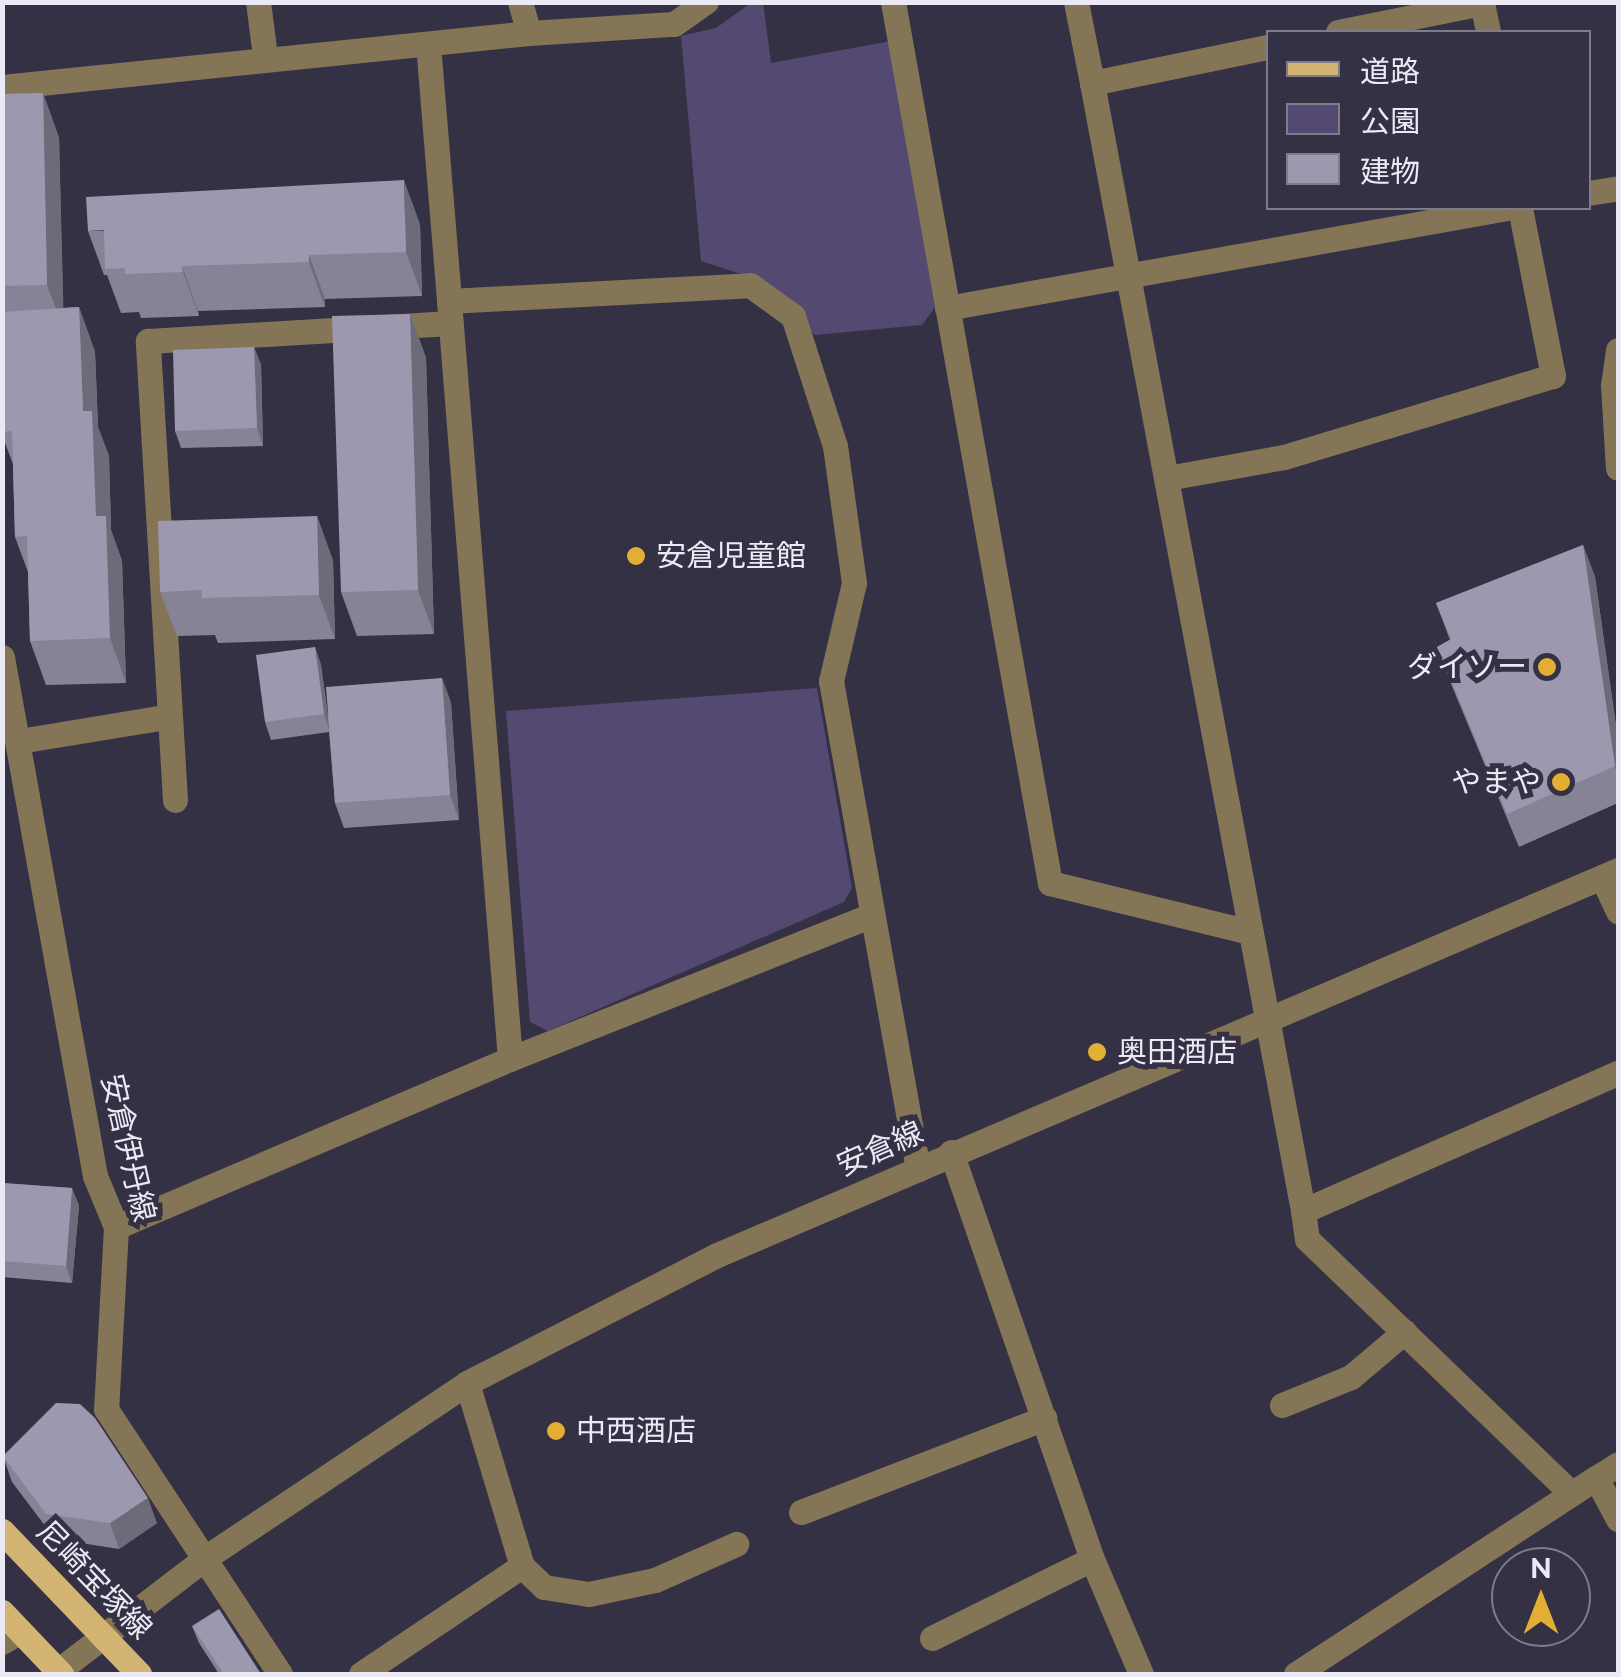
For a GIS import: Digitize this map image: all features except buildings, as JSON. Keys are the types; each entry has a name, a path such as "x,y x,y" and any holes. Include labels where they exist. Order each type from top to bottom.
{"main road":[{"name":"尼崎宝塚線","path":"2,1531 139,1674"},
{"path":"8,1628 57,1673"}],"street":[{"path":"258,2 266,56"},
{"path":"520,2 528,34"},
{"path":"2,87 266,56 674,24 706,2"},
{"path":"893,2 1050,883 1246,930"},
{"path":"1076,2 1167,478 1246,930 1267,1018 1307,1239 1571,1492"},
{"path":"1348,30 1482,3 1488,30"},
{"path":"428,44 510,1059"},
{"path":"1092,83 1266,47"},
{"path":"1591,193 1618,188"},
{"path":"947,308 1496,210"},
{"path":"1167,478 1284,457 1552,376 1520,210"},
{"path":"175,800 166,717 148,341 750,285 793,316 836,446 854,583 831,681 918,1168"},
{"path":"1618,350 1613,385 1618,468"},
{"name":"安倉伊丹線","path":"2,656 18,741 15,794 96,1176 116,1227 106,1409 280,1674"},
{"path":"18,741 166,717"},
{"path":"1610,873 1618,912"},
{"name":"安倉線","path":"205,1558 467,1384 717,1254 1610,873"},
{"path":"116,1227 510,1059 872,915"},
{"path":"1303,1211 1618,1073"},
{"path":"951,1152 1092,1559 1141,1674"},
{"path":"1282,1405 1351,1377 1404,1332"},
{"path":"467,1384 522,1566 544,1586 589,1594 655,1580 736,1544"},
{"path":"801,1512 1044,1418"},
{"path":"1296,1674 1336,1664 1571,1492 1618,1464"},
{"path":"1596,1478 1618,1519"},
{"path":"57,1673 102,1633 205,1558"},
{"path":"932,1638 1092,1559"},
{"path":"361,1674 522,1566"}],"green space":[{"path":"763,2 771,63 891,41 938,303 922,325 815,335 753,278 701,261 681,36 716,28 751,3"},
{"path":"817,688 852,888 844,902 548,1031 530,1022 506,711"}],"place":[{"name":"安倉児童館","path":"636,556"},
{"name":"ダイソー","path":"1547,667"},
{"name":"やまや","path":"1561,782"},
{"name":"奥田酒店","path":"1097,1052"},
{"name":"中西酒店","path":"556,1431"}]}
